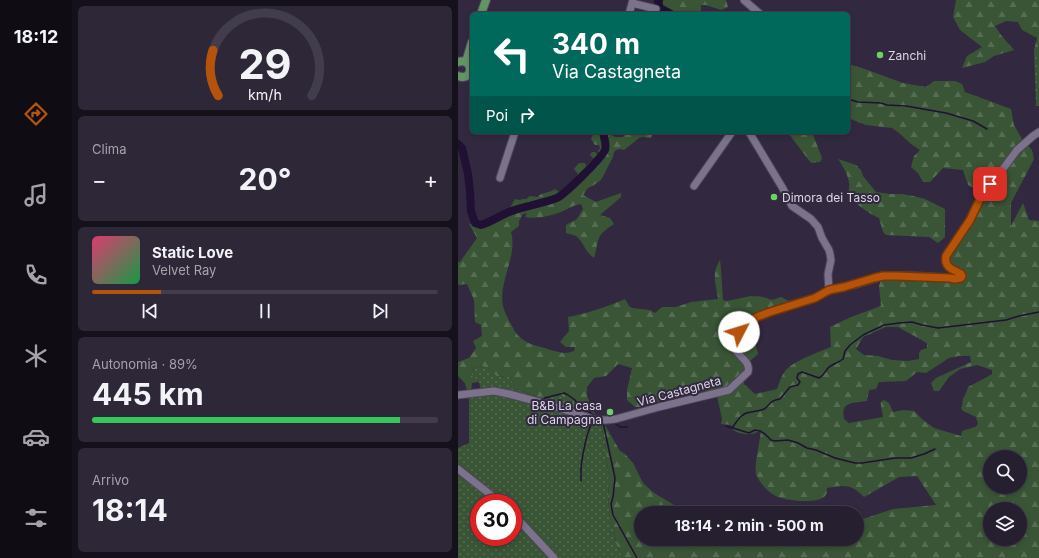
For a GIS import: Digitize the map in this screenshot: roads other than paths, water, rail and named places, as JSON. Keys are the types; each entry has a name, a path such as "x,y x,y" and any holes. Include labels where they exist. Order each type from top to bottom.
{"main road":[{"path":"482,12 486,0"},
{"path":"459,79 470,73 470,67 462,62 470,46"}],"street":[{"path":"744,0 759,12"},
{"path":"629,12 632,1 656,9"},
{"name":"Via Castagneta","path":"458,395 494,391 550,405 596,420 606,420 616,419 729,390 749,370 748,364 736,352 734,345 735,337 746,325 757,317 815,298 829,290 883,276 961,278 961,274 947,265 946,256 970,220 982,195 990,184 998,178 1017,150 1039,132"},
{"path":"500,178 514,134"},
{"path":"694,186 731,134"},
{"path":"750,134 792,206 812,219 818,227 830,254 831,260 828,274 829,290"},
{"path":"458,469 490,494"},
{"path":"522,524 554,558"}],"waterway":[{"path":"659,0 660,8 667,12"},
{"path":"850,100 858,102 906,106 946,113 973,121 987,129"},
{"path":"458,144 462,148 468,174 471,211 475,223 481,225 509,212 557,198 582,176 597,161 605,150 606,146 603,134"},
{"path":"726,426 732,428 740,417 748,413 762,410 772,402 780,399 790,387 798,385 800,382 797,378 798,374 802,372 819,378 829,367 843,359 845,351 850,345 863,335 884,325 912,322 938,328 1006,320 1039,312"},
{"path":"541,400 564,393 575,400 580,407 600,417"},
{"path":"581,481 581,467 585,445 593,422"},
{"path":"603,422 615,478 611,504 613,515 637,558"},
{"path":"606,423 615,423 620,427 627,427"},
{"path":"733,428 749,433 755,430 760,431 771,440 788,440 835,458 855,463 895,458 911,458 935,449"}],"place":[{"name":"Zanchi","path":"880,55"},
{"name":"Dimora dei Tasso","path":"774,197"},
{"name":"B&B La casa di Campagna","path":"610,412"}]}
